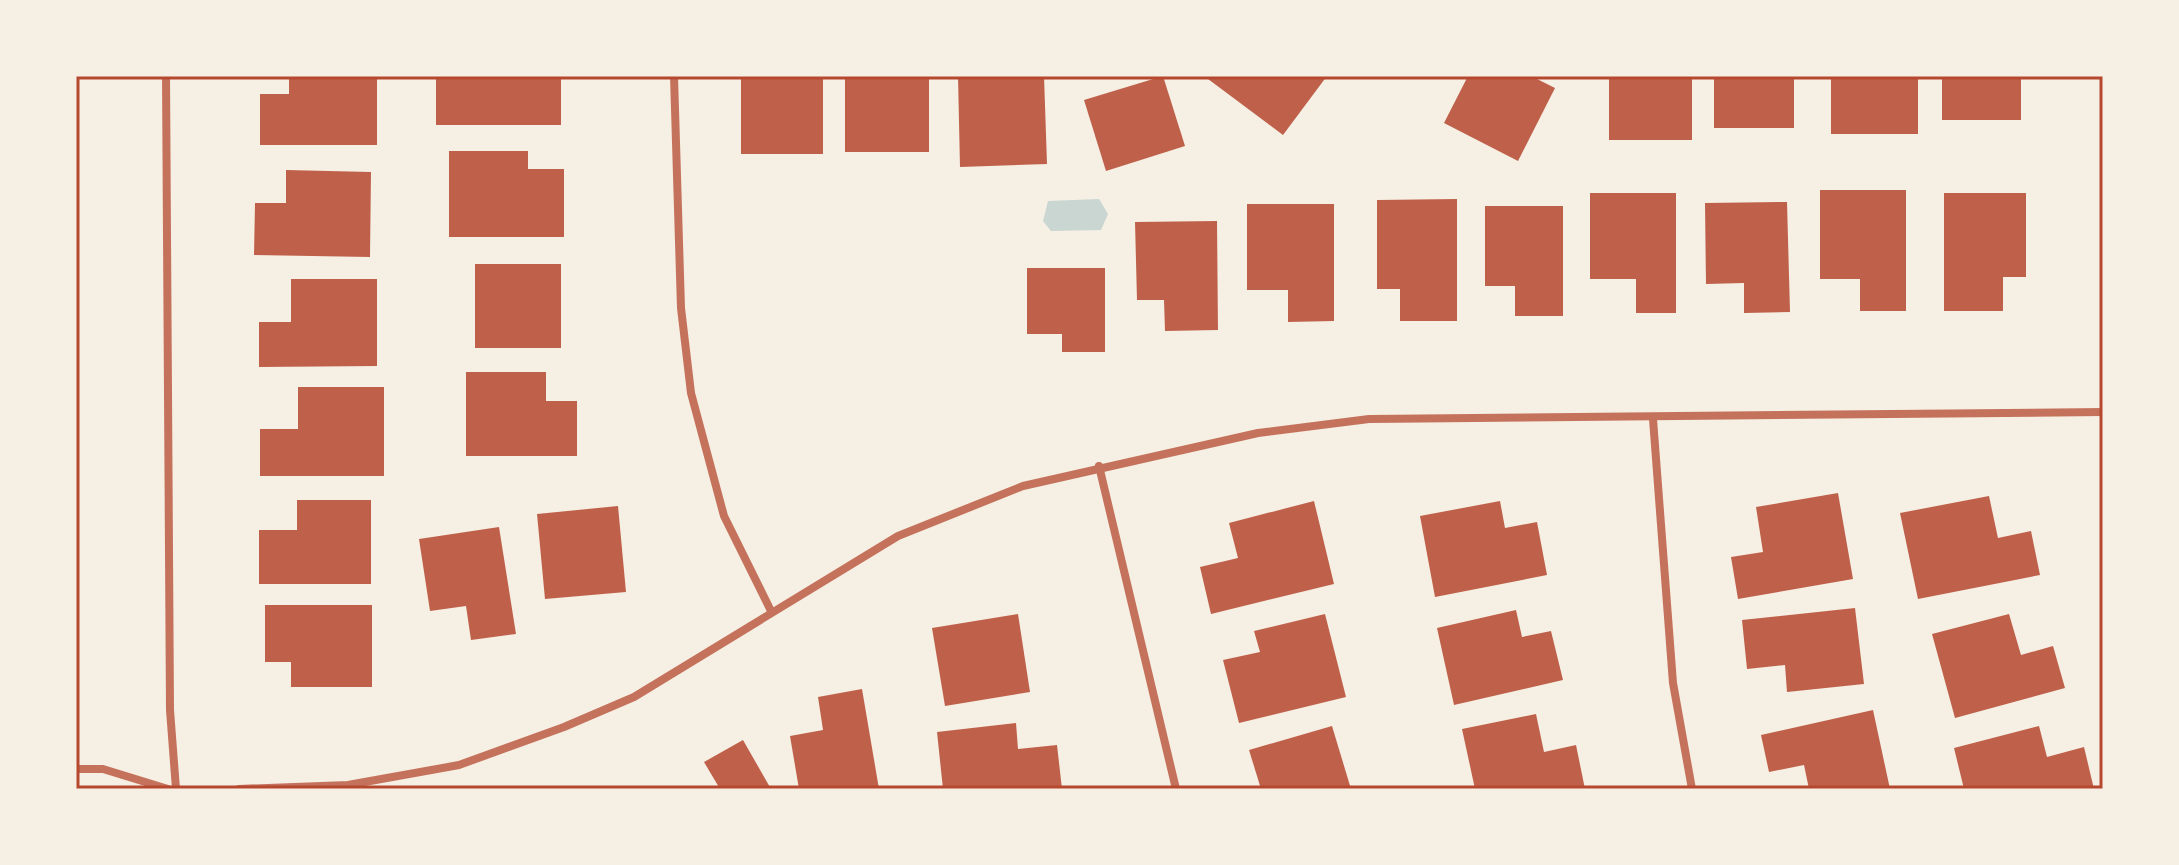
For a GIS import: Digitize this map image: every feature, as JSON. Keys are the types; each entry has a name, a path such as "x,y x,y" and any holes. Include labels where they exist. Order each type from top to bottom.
{"street":[{"path":"166,76 170,710 176,789"},
{"path":"674,76 681,308 691,393 724,516 771,611"},
{"path":"239,789 348,785 459,765 634,697 898,536 1023,486 1099,466 1258,433 1369,419 1563,416 1653,419 2103,412"},
{"path":"1653,419 1673,683 1692,789"},
{"path":"1099,466 1176,789"},
{"path":"76,769 103,769 168,789"}],"shaded area":[{"path":"1099,199 1108,214 1101,230 1051,231 1043,221 1048,201"}],"building":[{"path":"289,76 377,76 377,145 260,145 260,94 289,94"},
{"path":"436,76 561,76 561,125 436,125"},
{"path":"741,76 823,76 823,154 741,154"},
{"path":"845,76 929,76 929,152 845,152"},
{"path":"958,76 1044,76 1047,164 960,167"},
{"path":"1163,76 1185,146 1106,171 1084,100"},
{"path":"1204,76 1327,76 1283,135"},
{"path":"1468,76 1531,76 1555,88 1518,161 1444,123"},
{"path":"1609,76 1692,76 1692,140 1609,140"},
{"path":"1714,76 1794,76 1794,128 1714,128"},
{"path":"1831,76 1918,76 1918,134 1831,134"},
{"path":"1942,76 2021,76 2021,120 1942,120"},
{"path":"449,151 528,151 528,169 564,169 564,237 449,237"},
{"path":"286,170 371,172 370,257 254,255 255,203 286,203"},
{"path":"1820,190 1906,190 1906,311 1860,311 1860,279 1820,279"},
{"path":"1590,193 1676,193 1676,313 1636,313 1636,279 1590,279"},
{"path":"1944,193 2026,193 2026,277 2003,277 2003,311 1944,311"},
{"path":"1457,199 1457,321 1400,321 1400,289 1377,289 1377,200"},
{"path":"1787,202 1790,312 1744,313 1744,283 1706,284 1705,203"},
{"path":"1247,204 1334,204 1334,321 1288,322 1288,290 1247,290"},
{"path":"1485,206 1563,206 1563,316 1515,316 1515,286 1485,286"},
{"path":"1217,221 1218,330 1165,331 1164,300 1137,300 1135,222"},
{"path":"475,264 561,264 561,348 475,348"},
{"path":"1027,268 1105,268 1105,352 1062,352 1062,334 1027,334"},
{"path":"291,279 377,279 377,366 259,367 259,322 291,322"},
{"path":"466,372 546,372 546,401 577,401 577,456 466,456"},
{"path":"298,387 384,387 384,476 260,476 260,429 298,429"},
{"path":"1838,493 1853,579 1738,599 1731,557 1763,552 1756,507"},
{"path":"1989,496 1998,538 2031,531 2040,575 1918,599 1900,513"},
{"path":"297,500 371,500 371,584 259,584 259,530 297,530"},
{"path":"1314,501 1334,584 1211,614 1200,567 1238,558 1229,523"},
{"path":"1500,501 1505,528 1537,522 1547,575 1435,597 1420,516"},
{"path":"618,506 626,592 545,599 537,514"},
{"path":"499,527 516,634 471,640 466,606 430,611 419,539"},
{"path":"265,605 372,605 372,687 291,687 291,662 265,662"},
{"path":"1855,608 1864,684 1787,692 1785,665 1747,669 1742,620"},
{"path":"1516,610 1522,637 1551,631 1563,680 1454,705 1437,628"},
{"path":"1018,614 1030,692 945,706 932,628"},
{"path":"1325,614 1346,697 1239,723 1223,660 1260,652 1254,631"},
{"path":"2009,614 2021,655 2053,646 2065,688 1955,718 1932,634"},
{"path":"862,689 879,789 799,789 790,736 823,730 818,697"},
{"path":"1873,710 1890,789 1809,789 1804,765 1769,772 1761,735"},
{"path":"1536,714 1544,752 1576,745 1585,789 1475,789 1462,729"},
{"path":"1016,723 1018,749 1057,745 1062,789 943,789 937,732"},
{"path":"1332,726 1351,789 1261,789 1249,750"},
{"path":"2039,726 2047,757 2084,747 2094,789 1964,789 1954,748"},
{"path":"743,740 771,789 720,789 704,762"}]}
